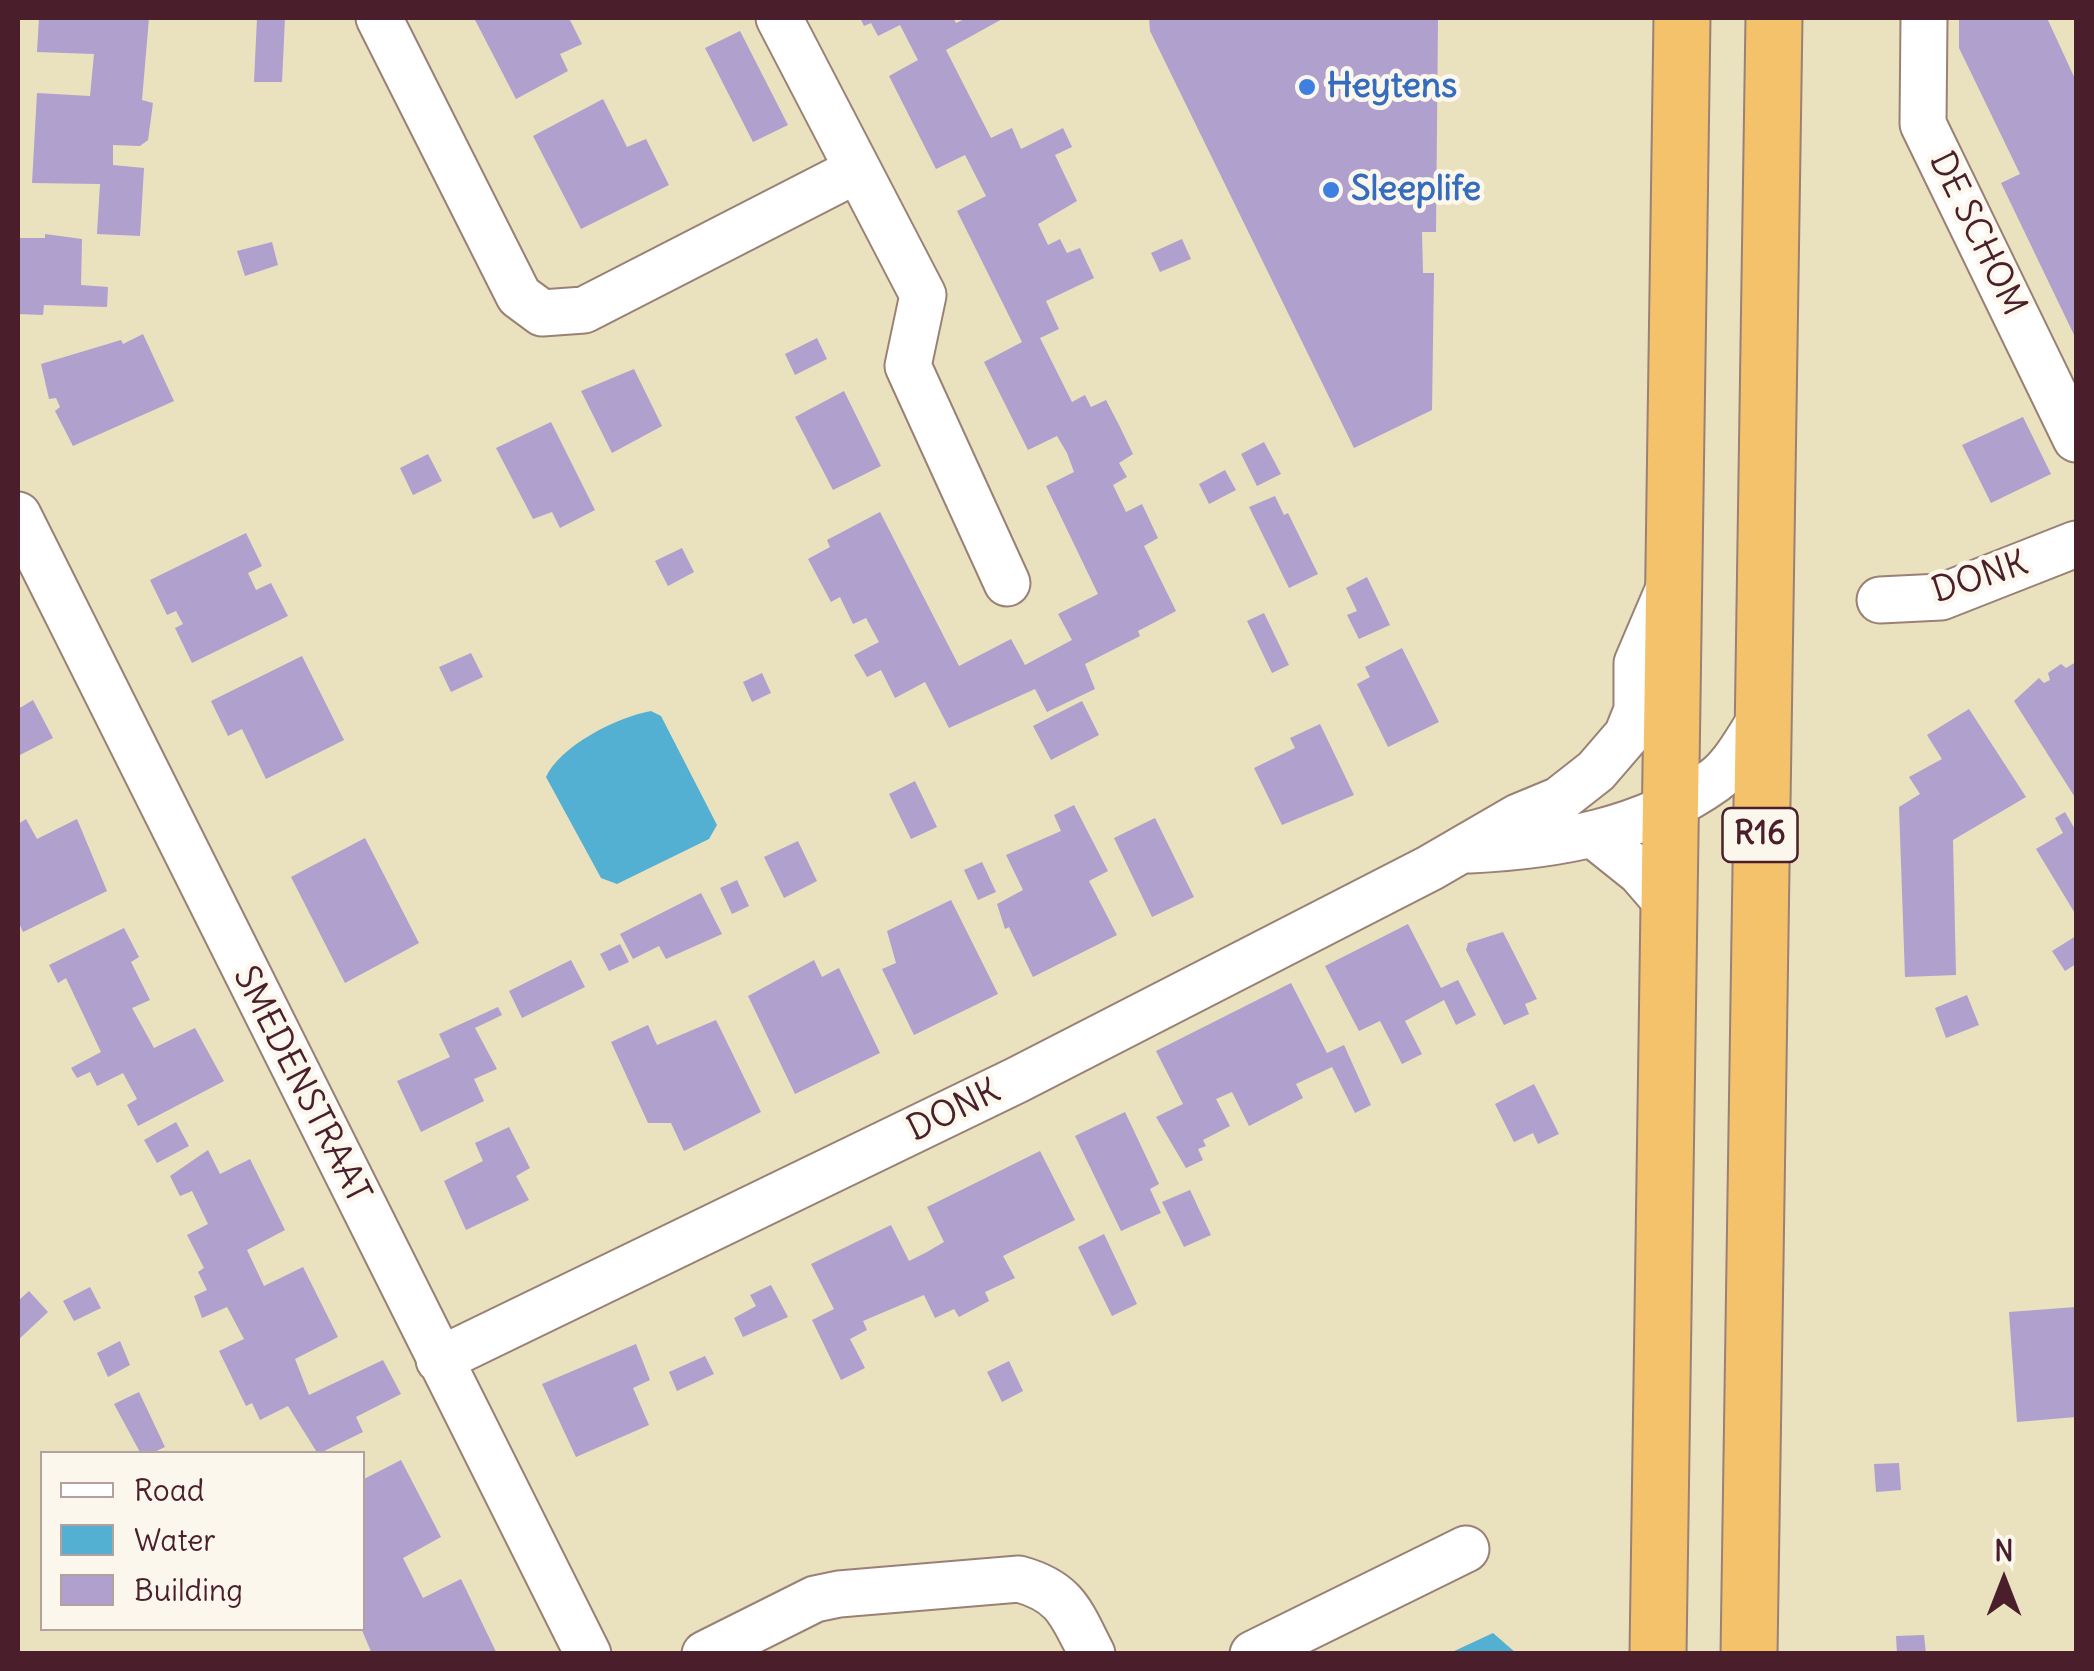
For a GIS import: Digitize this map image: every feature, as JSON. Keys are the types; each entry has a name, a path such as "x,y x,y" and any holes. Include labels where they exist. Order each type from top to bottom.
{"highway":[{"path":"1658,1654 1666,902 1682,18"},
{"name":"R16","path":"1748,1654 1774,18"}],"street":[{"path":"379,18 519,296 542,313 584,310 857,170"},
{"path":"780,18 923,295 908,366 1007,583"},
{"name":"DE SCHOM","path":"1924,18 1924,124 2076,439"},
{"name":"SMEDENSTRAAT","path":"18,515 588,1654"},
{"name":"DONK","path":"1880,600 1941,597 2076,544"},
{"name":"DONK","path":"1521,832 1619,749 1637,710 1637,663 1672,582"},
{"name":"DONK","path":"439,1360 1017,1080 1463,850 1521,832 1595,836 1669,804 1716,779 1762,718"},
{"path":"1595,836 1640,872 1666,902"},
{"path":"1262,1652 1466,1549"},
{"path":"704,1654 815,1600 839,1594 1019,1580 1041,1586 1066,1602 1092,1654"}],"water":[{"path":"651,711 661,716 717,825 709,839 617,884 601,878 546,777 576,744 622,719"},
{"path":"1493,1633 1516,1653 1450,1653"}],"building":[{"path":"39,18 149,18 142,100 153,103 148,140 140,146 113,145 113,165 144,168 140,236 97,234 100,184 32,183 37,93 90,96 94,54 37,52"},
{"path":"257,18 285,18 282,82 254,82"},
{"path":"474,18 569,18 582,44 560,54 568,71 516,99"},
{"path":"860,18 953,18 956,23 967,18 1004,18 946,50 991,138 1012,128 1021,149 1063,128 1072,147 1055,155 1077,201 1038,224 1048,245 1060,239 1067,253 1080,248 1094,278 1046,301 1059,329 1040,338 1072,402 1085,395 1091,407 1106,400 1120,427 1133,454 1119,463 1127,477 1113,485 1126,512 1142,504 1158,538 1144,546 1176,611 1138,631 1140,636 1085,664 1095,689 1047,712 1035,689 949,728 925,682 895,698 881,670 867,677 854,655 879,642 866,618 853,624 840,597 831,602 808,559 830,547 827,540 880,512 959,666 1011,639 1025,665 1072,640 1058,614 1098,594 1046,486 1074,472 1067,453 1057,436 1028,450 984,362 1022,342 957,211 986,196 965,155 936,169 889,76 918,60 900,25 878,36 871,23 864,26"},
{"path":"1149,18 1438,18 1436,232 1422,232 1423,273 1434,273 1432,410 1354,448 1150,31"},
{"path":"1959,18 2047,18 2076,81 2076,339 2001,183 2020,174 1959,48"},
{"path":"740,31 788,125 753,142 705,48"},
{"path":"603,99 627,147 646,139 669,185 581,229 533,136"},
{"path":"45,234 82,239 81,285 108,287 107,307 44,305 43,315 18,314 18,238 45,238"},
{"path":"1182,239 1191,259 1160,272 1151,253"},
{"path":"272,242 278,265 245,276 237,251"},
{"path":"143,334 174,401 73,446 55,411 60,407 56,398 49,399 41,364 121,340 123,344"},
{"path":"817,338 827,359 795,375 785,354"},
{"path":"634,369 662,426 612,453 581,391"},
{"path":"844,391 881,466 833,490 795,417"},
{"path":"2023,417 2051,474 1991,503 1962,445"},
{"path":"551,422 595,510 560,528 552,512 533,519 496,448"},
{"path":"1264,442 1281,474 1257,486 1241,454"},
{"path":"428,454 442,481 413,495 400,468"},
{"path":"1225,470 1236,490 1209,504 1199,484"},
{"path":"1275,496 1284,515 1288,513 1318,574 1289,588 1249,507"},
{"path":"246,533 262,566 248,573 256,590 271,583 288,616 192,663 175,628 183,624 176,611 167,615 150,580"},
{"path":"682,548 694,572 668,586 655,561"},
{"path":"1367,577 1390,625 1359,639 1347,615 1357,611 1346,588"},
{"path":"1264,613 1289,665 1272,673 1247,621"},
{"path":"1402,648 1439,722 1388,747 1357,684 1370,677 1365,667"},
{"path":"471,653 483,677 451,692 439,667"},
{"path":"302,656 344,740 266,779 242,729 228,736 211,701"},
{"path":"2076,662 2076,799 2014,701 2039,678 2044,683 2050,680 2048,673 2061,664 2066,668"},
{"path":"762,673 771,693 752,702 743,682"},
{"path":"33,700 53,738 18,756 18,709"},
{"path":"1082,701 1099,735 1051,760 1033,726"},
{"path":"1969,709 2026,797 1953,840 1956,975 1905,977 1899,807 1920,794 1909,777 1942,759 1927,735"},
{"path":"1320,724 1354,795 1282,825 1254,768 1295,748 1290,738"},
{"path":"915,781 937,827 911,839 889,794"},
{"path":"1074,805 1108,871 1089,881 1117,935 1033,977 1009,927 1005,929 997,904 1023,890 1006,855 1061,831 1054,815"},
{"path":"2065,812 2076,831 2076,915 2036,849 2063,833 2055,818"},
{"path":"1155,818 1194,897 1152,917 1114,838"},
{"path":"26,819 37,839 77,819 107,891 23,932 18,921 18,824"},
{"path":"365,838 419,943 345,983 291,877"},
{"path":"798,841 817,881 784,898 764,857"},
{"path":"982,862 996,892 978,900 964,870"},
{"path":"737,880 749,906 732,914 720,888"},
{"path":"701,893 722,934 666,959 659,946 633,959 620,934"},
{"path":"951,900 998,994 914,1035 882,969 896,963 887,931"},
{"path":"1408,924 1441,988 1458,980 1476,1015 1456,1025 1444,1000 1405,1021 1422,1054 1402,1064 1380,1021 1359,1031 1325,966"},
{"path":"124,928 139,957 131,962 150,1000 132,1008 154,1048 195,1028 224,1081 138,1126 127,1105 137,1099 123,1073 97,1086 90,1072 77,1078 71,1068 101,1052 66,978 58,983 49,965"},
{"path":"1503,932 1537,999 1525,1004 1529,1014 1504,1025 1466,950 1468,943"},
{"path":"2076,936 2076,964 2065,971 2052,951"},
{"path":"620,944 629,962 609,971 600,954"},
{"path":"571,960 585,987 522,1018 509,991"},
{"path":"814,960 822,977 839,968 880,1053 795,1094 748,996"},
{"path":"1291,983 1327,1053 1344,1045 1371,1105 1355,1113 1332,1067 1296,1084 1303,1098 1249,1126 1232,1092 1216,1099 1230,1126 1203,1140 1206,1146 1198,1149 1203,1160 1186,1168 1156,1117 1183,1104 1156,1051"},
{"path":"1967,995 1979,1025 1946,1038 1935,1008"},
{"path":"498,1007 502,1015 475,1028 497,1069 474,1079 484,1101 421,1132 397,1081 450,1057 439,1034"},
{"path":"716,1020 761,1112 684,1151 671,1123 648,1123 611,1042 648,1025 657,1045"},
{"path":"1534,1084 1559,1134 1538,1144 1533,1133 1514,1142 1495,1104"},
{"path":"1125,1112 1159,1184 1150,1189 1161,1213 1121,1231 1075,1136"},
{"path":"176,1122 189,1146 157,1163 144,1140"},
{"path":"509,1127 530,1168 516,1176 529,1200 466,1230 444,1181 483,1161 475,1143"},
{"path":"208,1150 220,1174 250,1159 285,1230 247,1250 264,1286 303,1267 338,1337 295,1359 309,1395 383,1360 401,1394 356,1417 363,1432 324,1451 316,1451 288,1406 260,1420 252,1403 246,1406 219,1351 244,1339 227,1307 202,1318 194,1296 207,1290 198,1272 204,1268 187,1235 208,1224 192,1191 180,1196 170,1176"},
{"path":"1040,1151 1075,1220 1003,1256 1015,1278 985,1292 989,1301 959,1317 954,1309 935,1318 924,1295 863,1321 867,1330 850,1339 865,1368 841,1380 812,1320 834,1309 811,1264 891,1225 909,1261 944,1242 927,1207"},
{"path":"1190,1190 1211,1235 1184,1247 1162,1202"},
{"path":"1104,1234 1137,1304 1112,1316 1078,1247"},
{"path":"771,1285 788,1317 743,1337 734,1318 756,1306 750,1295"},
{"path":"90,1287 101,1308 74,1321 63,1301"},
{"path":"29,1291 48,1312 18,1340 18,1301"},
{"path":"2076,1307 2076,1417 2017,1422 2009,1312"},
{"path":"120,1341 130,1365 108,1377 97,1353"},
{"path":"636,1344 650,1380 633,1388 649,1425 576,1457 542,1384"},
{"path":"705,1356 714,1374 677,1391 669,1372"},
{"path":"1009,1361 1023,1391 1002,1402 987,1372"},
{"path":"139,1392 165,1447 139,1451 114,1404"},
{"path":"401,1460 441,1537 403,1558 423,1598 461,1579 497,1654 372,1654 362,1631 365,1478"},
{"path":"1899,1463 1901,1490 1876,1492 1874,1464"},
{"path":"1924,1635 1926,1654 1897,1654 1896,1636"}],"place":[{"name":"Heytens","path":"1307,87"},
{"name":"Sleeplife","path":"1331,190"}]}
